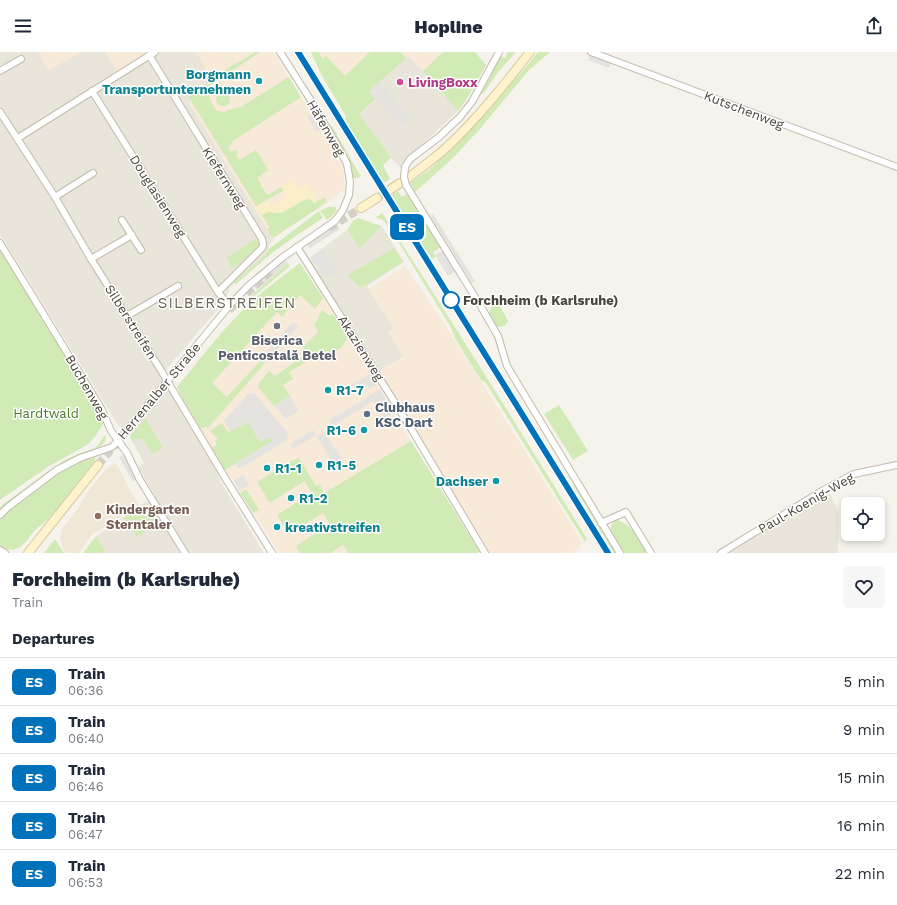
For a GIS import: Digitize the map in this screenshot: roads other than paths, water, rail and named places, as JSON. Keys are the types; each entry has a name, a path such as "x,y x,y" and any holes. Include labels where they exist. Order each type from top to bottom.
{"main road":[{"path":"388,191 405,182 466,128 485,108 530,52"},
{"path":"361,208 377,198"},
{"path":"28,553 98,465"}],"street":[{"name":"Häfenweg","path":"280,52 328,129 347,164 350,182 349,195 343,210"},
{"path":"499,52 472,102 438,137 410,159 405,167 405,182 498,336 507,366 620,553"},
{"name":"Kutschenweg","path":"591,52 897,167"},
{"path":"18,138 152,54"},
{"name":"Kiefernweg","path":"152,54 262,239 262,248 218,292"},
{"path":"0,72 21,59"},
{"name":"Douglasienweg","path":"92,91 218,292 227,303"},
{"name":"Silberstreifen","path":"0,112 55,197 91,259 168,381 272,553"},
{"path":"55,197 93,173"},
{"name":"Herrenalber Straße","path":"0,515 8,507 57,470 80,458 112,447 168,381 227,303 296,247 335,221 343,210"},
{"path":"122,220 141,250"},
{"path":"91,259 132,235"},
{"name":"Buchenweg","path":"0,243 101,408 111,431 127,453 151,498 185,553"},
{"name":"Akazienweg","path":"296,247 412,430 485,553"},
{"path":"127,316 178,286"},
{"name":"Paul-Koenig-Weg","path":"721,553 822,491 854,474 897,465"},
{"path":"602,523 626,512 651,553"},
{"path":"0,550 5,553"}],"tunnel":[{"path":"377,198 388,191"},
{"path":"329,228 361,208"},
{"path":"229,310 272,270"},
{"path":"98,465 117,443"}],"railway":[{"path":"298,52 608,553"}],"train":[{"name":"ES","path":"298,52 608,553"}],"place":[{"name":"Borgmann Transportunternehmen","path":"259,81"},
{"name":"LivingBoxx","path":"400,82"},
{"name":"Forchheim (b Karlsruhe)","path":"451,300"},
{"name":"Biserica Penticostală Betel","path":"277,326"},
{"name":"R1-7","path":"328,390"},
{"name":"Clubhaus KSC Dart","path":"367,414"},
{"name":"R1-6","path":"364,430"},
{"name":"R1-5","path":"319,465"},
{"name":"R1-1","path":"267,468"},
{"name":"Dachser","path":"496,481"},
{"name":"R1-2","path":"291,498"},
{"name":"Kindergarten Sterntaler","path":"98,516"},
{"name":"kreativstreifen","path":"277,527"}],"district":[{"name":"SILBERSTREIFEN","path":"227,303"}],"park label":[{"name":"Hardtwald","path":"46,413"}]}
